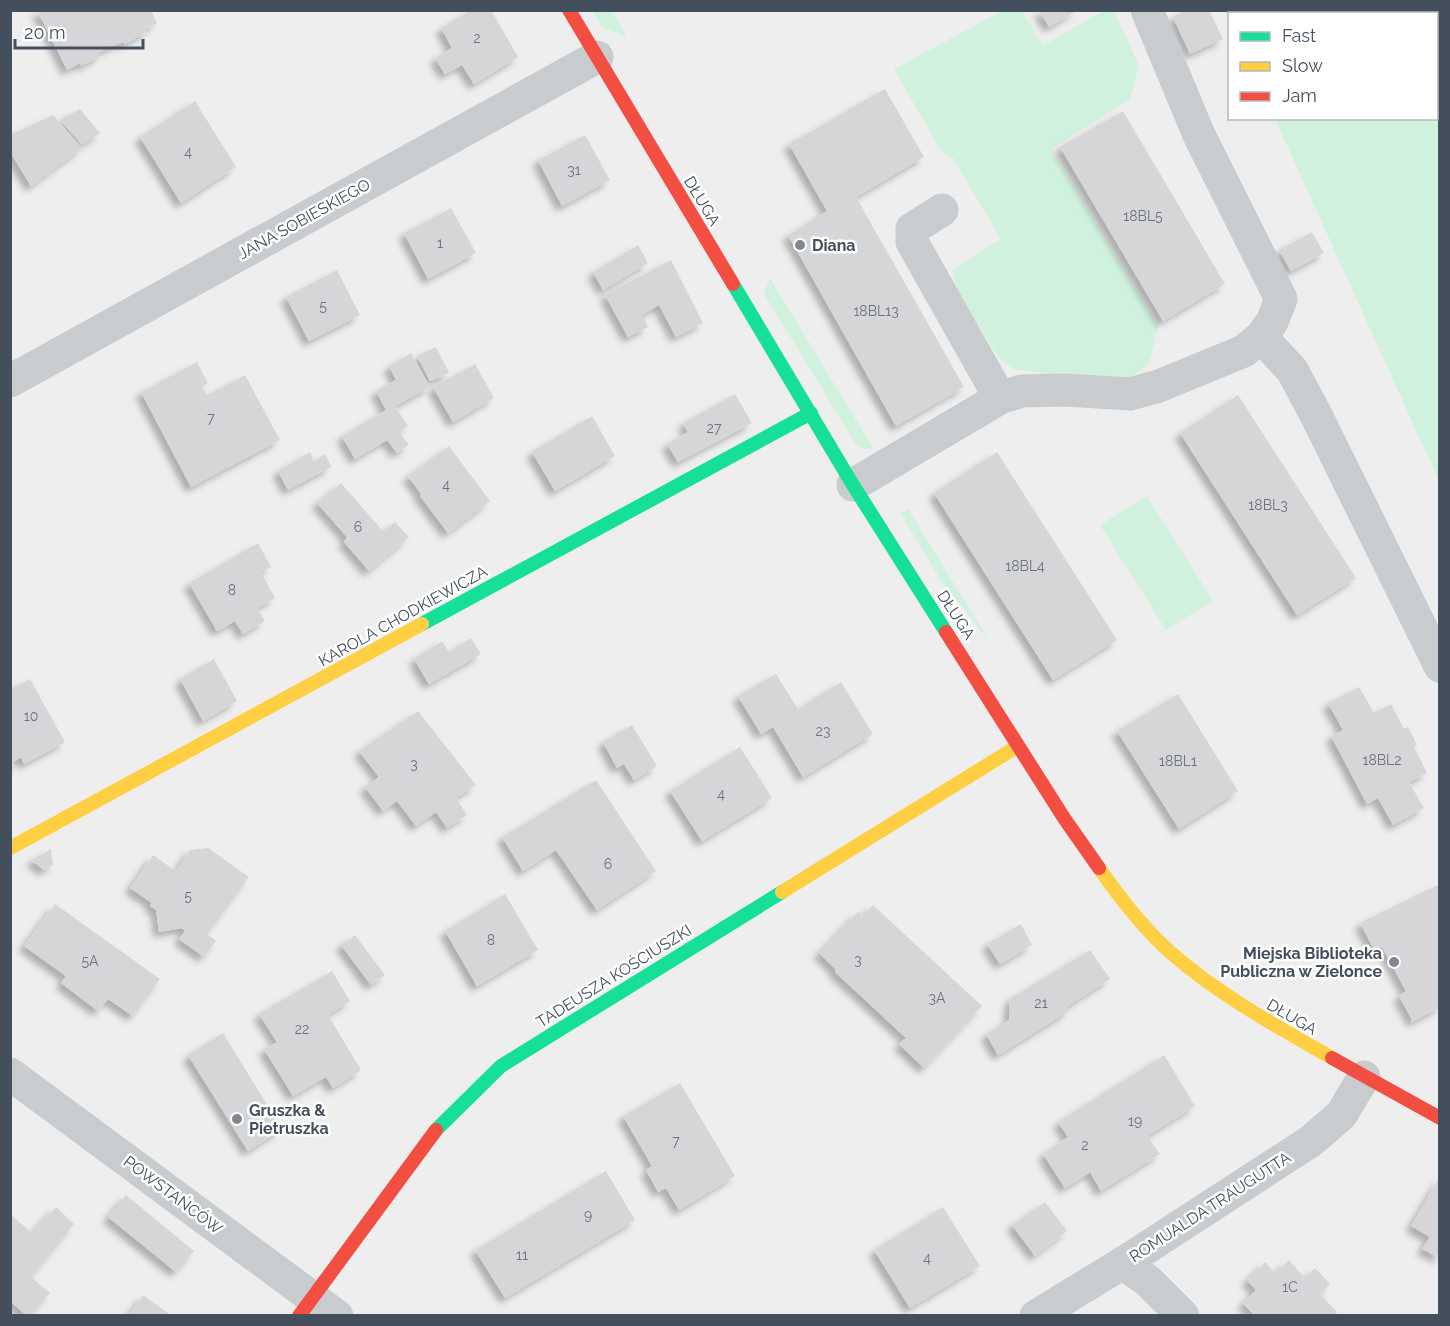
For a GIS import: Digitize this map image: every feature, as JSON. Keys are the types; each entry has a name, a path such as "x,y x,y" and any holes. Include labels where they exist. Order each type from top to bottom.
{"street":[{"name":"DŁUGA","path":"569,10 853,485 1098,868 1144,927 1204,980 1247,1010 1440,1118"},
{"path":"853,485 1000,398 1022,391 1065,390 1130,394 1159,386 1237,355 1261,337 1272,322 1281,299 1199,135 1147,10"},
{"name":"JANA SOBIESKIEGO","path":"10,381 597,57"},
{"path":"942,210 912,230 912,242 1000,398"},
{"path":"1261,337 1292,370 1440,666"},
{"name":"KAROLA CHODKIEWICZA","path":"10,848 811,413"},
{"name":"TADEUSZA KOŚCIUSZKI","path":"316,1309 434,1133 501,1066 1018,746"},
{"name":"POWSTAŃCÓW","path":"10,1074 316,1309"},
{"name":"ROMUALDA TRAUGUTTA","path":"1036,1316 1123,1263 1311,1141 1341,1114 1364,1077"},
{"path":"1123,1263 1148,1281 1183,1316"}],"green space":[{"path":"592,11 611,11 627,37 603,28"},
{"path":"1002,11 1022,11 1043,45 1104,11 1114,11 1139,66 1130,99 1051,149 1158,326 1149,364 1126,381 1076,378 1013,369 998,356 960,296 952,270 1001,239 953,158 941,151 894,69"},
{"path":"1226,11 1439,11 1439,481 1275,120 1438,120 1438,12 1228,12 1228,16"},
{"path":"770,278 873,448 864,449 856,444 764,294"},
{"path":"1147,496 1213,601 1166,630 1100,525"},
{"path":"908,509 990,642 942,582 901,514"}],"building":[{"path":"37,10 151,10 157,23 145,30 147,32 125,44 124,42 112,46 100,52 100,56 67,70"},
{"path":"471,10 491,10 518,57 474,84 462,65 445,74 435,58 452,48 441,28"},
{"path":"1039,10 1078,10 1049,27"},
{"path":"1186,10 1209,10 1223,39 1190,54 1173,17"},
{"path":"885,89 924,157 856,197 964,387 896,426 788,235 827,211 789,144"},
{"path":"195,101 236,167 181,203 140,137"},
{"path":"80,109 100,133 82,145 60,120"},
{"path":"1123,111 1225,284 1163,321 1060,147"},
{"path":"53,115 82,148 31,186 10,152 10,135"},
{"path":"585,135 610,180 562,206 538,160"},
{"path":"451,208 476,253 428,279 404,233"},
{"path":"1312,232 1324,253 1291,271 1279,250"},
{"path":"638,245 648,263 603,290 593,272"},
{"path":"671,260 703,323 676,337 659,305 642,315 648,327 628,337 605,295"},
{"path":"337,270 360,315 309,341 286,297"},
{"path":"436,347 449,373 430,381 417,356"},
{"path":"411,353 430,387 395,406 408,426 399,432 409,445 397,453 387,440 355,459 342,436 386,410 376,391 396,380 389,366"},
{"path":"197,362 208,383 202,387 207,395 245,375 280,440 191,487 141,392"},
{"path":"475,364 494,398 453,422 433,387"},
{"path":"735,394 752,423 678,462 667,444 688,432 683,423"},
{"path":"1238,395 1356,578 1297,615 1180,433"},
{"path":"592,416 615,456 555,491 532,452"},
{"path":"449,446 490,501 448,533 408,476"},
{"path":"310,452 314,461 325,454 331,467 288,490 278,471"},
{"path":"997,452 1117,640 1053,680 934,493"},
{"path":"341,483 383,531 395,522 409,537 369,571 344,542 347,537 317,503"},
{"path":"258,543 271,567 261,572 275,598 257,608 265,621 243,634 235,621 217,631 189,583"},
{"path":"471,638 481,654 429,684 414,659 442,641 449,652"},
{"path":"214,659 237,701 203,721 180,679"},
{"path":"776,674 798,709 841,682 873,734 803,777 773,727 761,734 738,696"},
{"path":"30,679 65,742 24,764 21,757 13,762 16,768 10,771 10,689"},
{"path":"1359,687 1374,713 1391,704 1404,729 1408,727 1417,745 1414,747 1427,773 1409,782 1424,808 1393,825 1378,798 1367,804 1331,736 1343,730 1328,703"},
{"path":"1178,694 1238,791 1179,829 1117,731"},
{"path":"418,711 476,785 456,798 467,815 447,828 436,812 416,826 397,801 383,811 365,787 379,777 359,751"},
{"path":"632,725 657,766 634,780 624,764 617,768 603,742"},
{"path":"740,747 772,798 702,841 670,791"},
{"path":"596,780 656,871 597,910 556,850 523,871 502,837"},
{"path":"208,848 249,877 207,934 216,941 204,957 179,939 185,931 182,928 159,932 156,910 150,906 152,903 130,888 153,855 176,871 190,850"},
{"path":"51,849 53,865 44,870 31,860"},
{"path":"1440,884 1440,1007 1410,1023 1412,1020 1399,996 1406,991 1382,947 1374,949 1360,923"},
{"path":"505,894 538,950 477,986 445,931"},
{"path":"55,904 160,979 133,1016 108,999 98,1011 61,983 66,976 24,946"},
{"path":"873,905 982,1006 924,1068 899,1044 906,1038 835,972 836,970 819,953 858,912 862,916"},
{"path":"1021,924 1032,945 1000,964 987,944"},
{"path":"355,935 385,975 371,985 341,945"},
{"path":"1090,950 1110,979 1066,1007 1069,1011 998,1055 986,1034 1009,1020 1010,999"},
{"path":"332,971 350,1001 328,1015 361,1070 333,1088 326,1077 293,1096 264,1049 277,1042 259,1014"},
{"path":"223,1033 282,1129 248,1151 188,1055"},
{"path":"1164,1055 1195,1106 1147,1136 1160,1154 1101,1191 1090,1172 1065,1188 1043,1154 1068,1137 1058,1122"},
{"path":"680,1083 735,1176 679,1210 666,1188 658,1192 646,1170 652,1166 623,1116"},
{"path":"606,1171 635,1220 505,1298 475,1250"},
{"path":"1440,1177 1440,1258 1422,1249 1430,1237 1411,1226"},
{"path":"126,1195 194,1251 176,1272 108,1217"},
{"path":"1045,1202 1067,1231 1035,1256 1012,1225"},
{"path":"56,1207 74,1224 31,1277 50,1293 27,1316 10,1301 10,1214 32,1233"},
{"path":"943,1207 980,1266 910,1308 874,1250"},
{"path":"1289,1260 1305,1278 1315,1268 1330,1284 1320,1294 1337,1312 1334,1316 1255,1316 1243,1303 1256,1290 1247,1280 1265,1262 1275,1273"},
{"path":"143,1295 172,1316 128,1316"}],"traffic: fast":[{"path":"733,284 853,485 946,632"},
{"path":"422,624 811,413"},
{"path":"436,1130 501,1066 782,892"}],"traffic: slow":[{"path":"10,848 422,624"},
{"path":"782,892 1018,746"},
{"path":"1099,868 1141,923 1189,968 1248,1009 1332,1058"}],"traffic: jam":[{"path":"569,10 733,284"},
{"path":"946,632 1064,818 1099,868"},
{"path":"1332,1058 1440,1118"},
{"path":"299,1316 436,1130"}],"place":[{"name":"Diana","path":"800,245"},
{"name":"Miejska Biblioteka Publiczna w Zielonce","path":"1394,962"},
{"name":"Gruszka & Pietruszka","path":"237,1119"}]}
